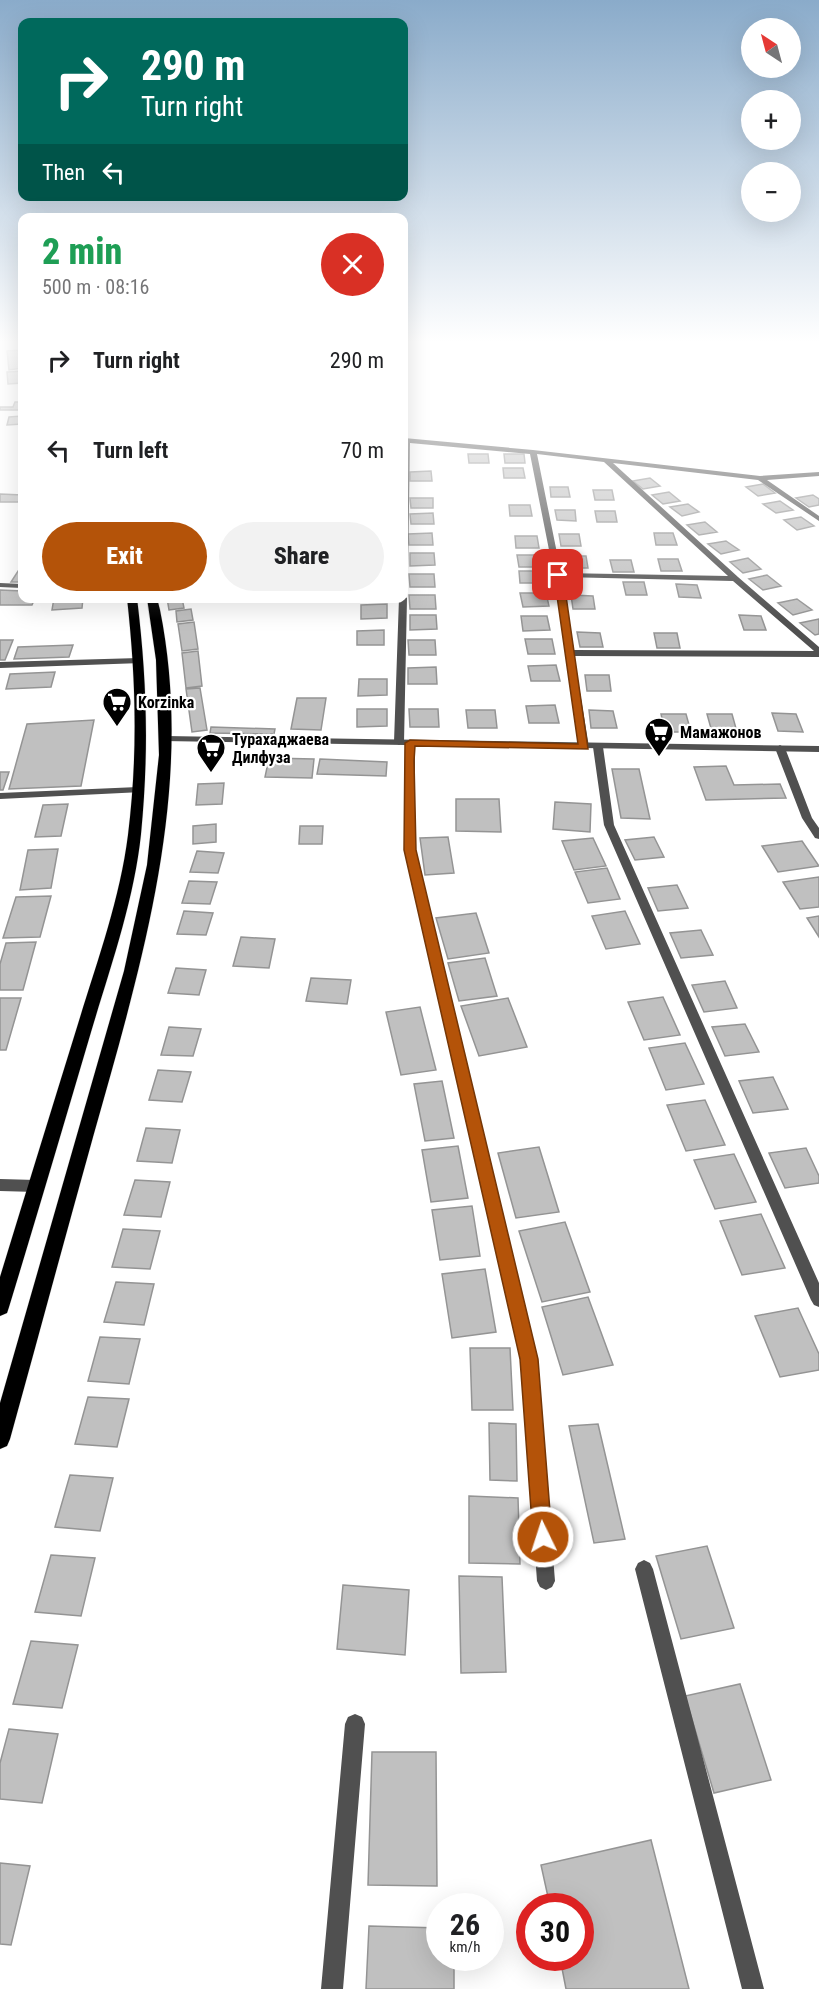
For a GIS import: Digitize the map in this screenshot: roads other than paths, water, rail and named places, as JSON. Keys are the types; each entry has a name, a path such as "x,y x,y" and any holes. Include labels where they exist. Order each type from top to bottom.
{"main road":[{"path":"0,1307 99,981 125,887 142,743 139,661 133,603"},
{"path":"0,1438 129,983 148,903 161,829 166,739 163,668 153,603"}],"street":[{"path":"408,441 533,452 760,478 819,474"},
{"path":"533,452 558,575 584,747"},
{"path":"606,460 819,653"},
{"path":"760,478 819,519"},
{"path":"558,575 735,579"},
{"path":"0,585 18,586"},
{"path":"403,603 405,743 410,850 529,1359 546,1581"},
{"path":"571,653 819,653"},
{"path":"0,665 139,661"},
{"path":"166,739 819,749"},
{"path":"598,747 609,825 819,1300"},
{"path":"780,748 807,818 819,836"},
{"path":"0,796 138,790"},
{"path":"0,1185 36,1186"},
{"path":"644,1569 753,1989"},
{"path":"333,1989 355,1724"}],"place":[{"name":"Korzinka","path":"117,728"},
{"name":"Мамажонов","path":"659,758"},
{"name":"Турахаджаева Дилфуза","path":"211,774"}]}
